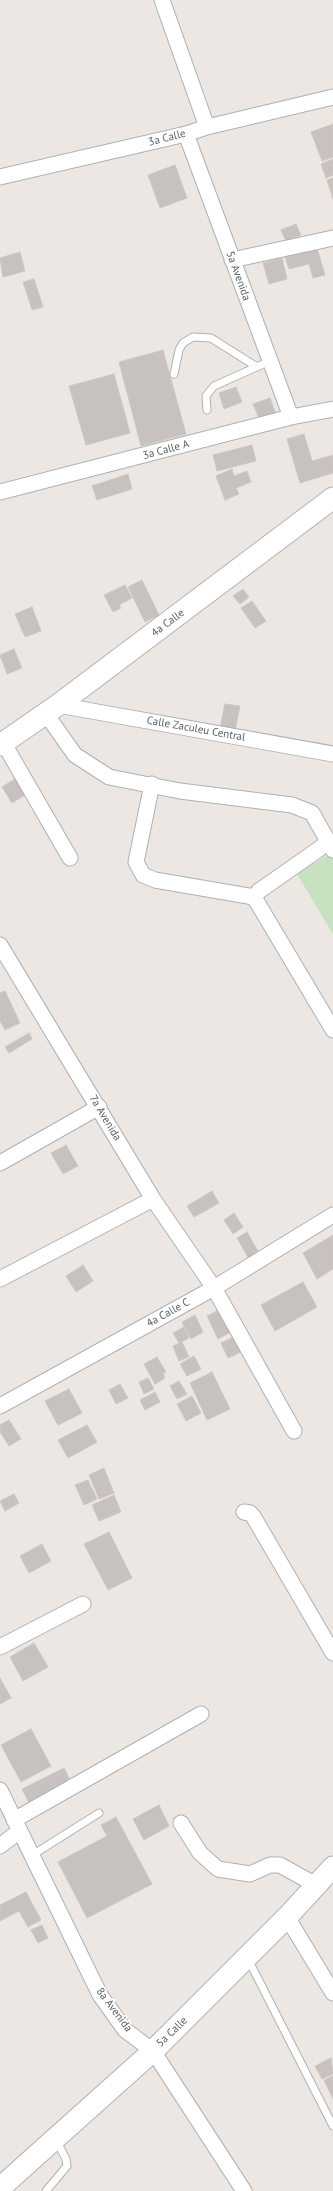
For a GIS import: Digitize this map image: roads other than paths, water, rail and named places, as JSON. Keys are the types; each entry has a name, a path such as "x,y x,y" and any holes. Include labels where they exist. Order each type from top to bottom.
{"main road":[{"name":"4a Calle","path":"2,744 52,710 333,498"},
{"name":"5a Calle","path":"0,2188 153,2051 287,1917 333,1866"}],"street":[{"path":"162,0 207,127"},
{"name":"3a Calle","path":"0,177 186,134 207,127 333,97"},
{"name":"5a Avenida","path":"186,134 232,260 263,364 291,417"},
{"path":"232,260 333,238"},
{"name":"3a Calle A","path":"0,492 291,417 333,410"},
{"path":"52,710 75,755 109,777 152,784 180,791 292,805 312,813 330,845 319,849 259,891 254,897"},
{"name":"Calle Zaculeu Central","path":"52,710 333,754"},
{"path":"2,744 70,858"},
{"path":"152,784 136,862 143,876 156,880 254,897 331,1022"},
{"name":"7a Avenida","path":"0,945 99,1107 153,1199 214,1288 294,1431"},
{"path":"0,1163 99,1107"},
{"path":"0,1279 153,1199"},
{"name":"4a Calle C","path":"0,1406 214,1288 333,1215"},
{"path":"244,1512 250,1513 253,1516 333,1653"},
{"path":"0,1647 83,1604"},
{"path":"0,1846 16,1826 201,1714"},
{"name":"8a Avenida","path":"0,1790 16,1826 100,1995 125,2030 153,2051 244,2191"},
{"path":"181,1823 200,1853 218,1869 250,1874 270,1864 280,1865 316,1885"},
{"path":"287,1917 333,1993"}],"lane":[{"path":"174,374 179,350 184,343 193,337 211,338 263,364"},
{"path":"207,410 206,396 214,386 263,364"},
{"path":"31,1856 99,1813"},
{"path":"247,1957 333,2126"},
{"path":"46,2191 67,2166 66,2159 55,2138"}]}
